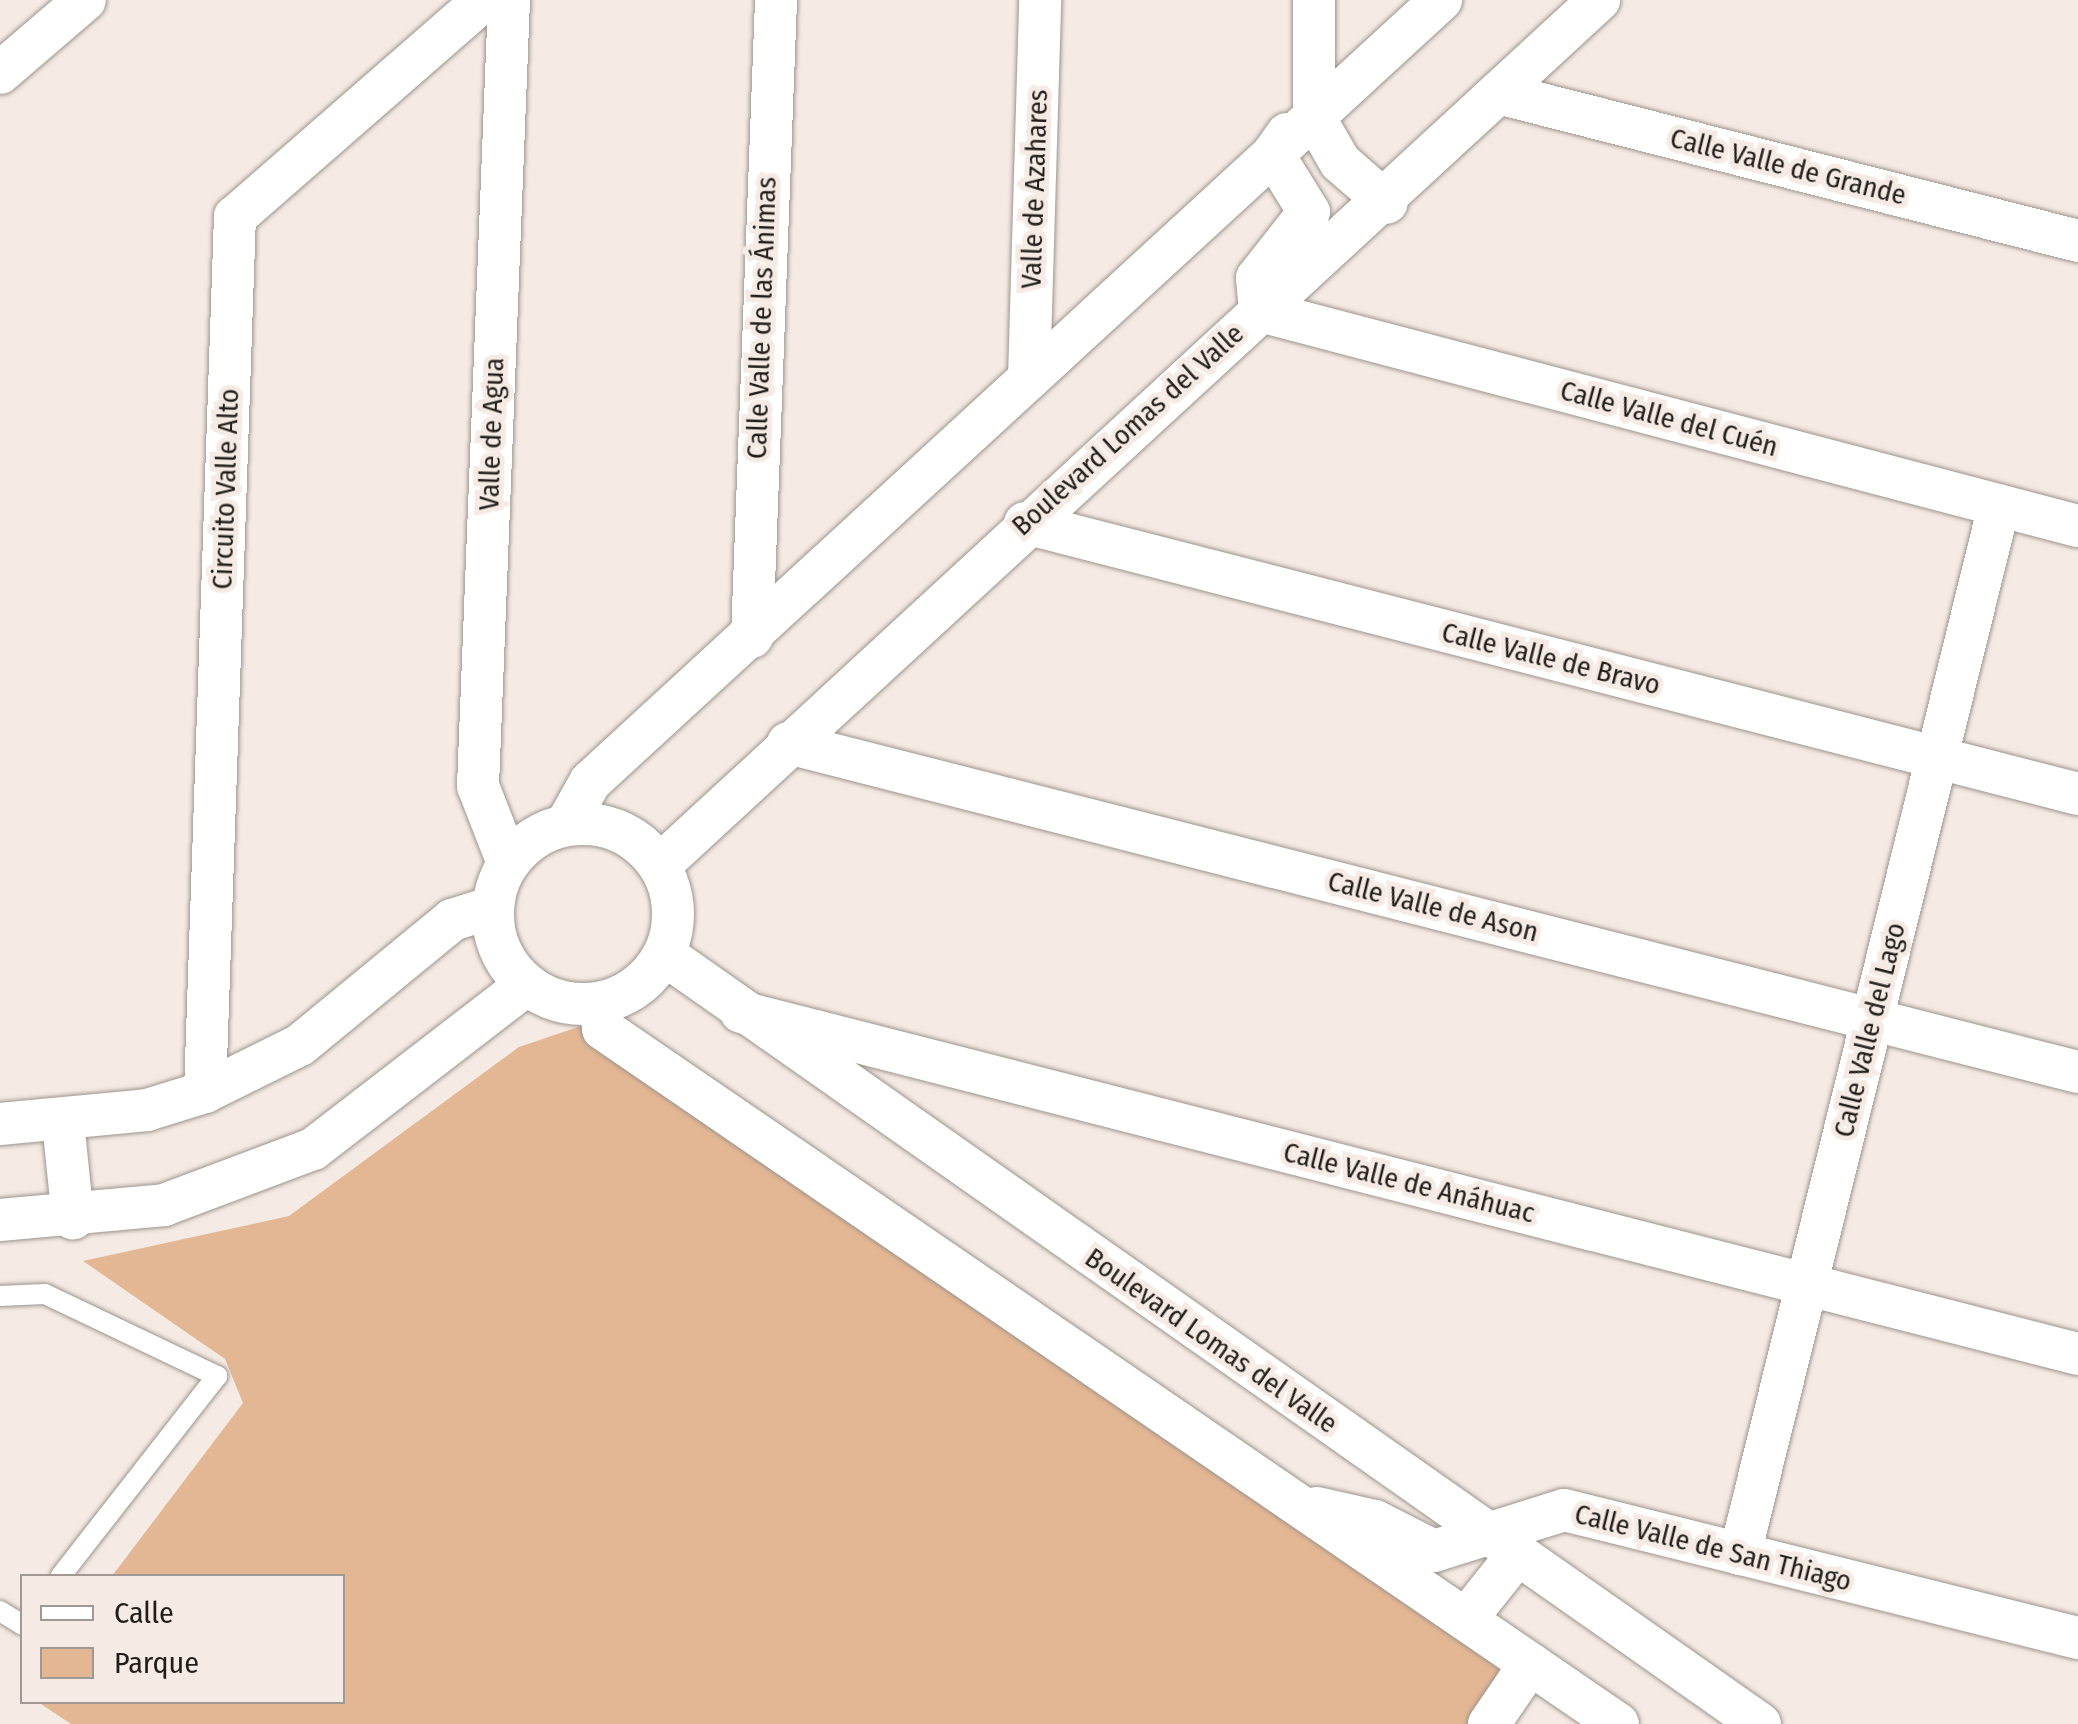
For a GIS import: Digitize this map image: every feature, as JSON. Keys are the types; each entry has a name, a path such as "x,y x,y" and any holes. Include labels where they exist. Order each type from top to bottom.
{"street":[{"path":"0,73 85,0"},
{"name":"Circuito Valle Alto","path":"205,1092 236,216 484,0"},
{"name":"Valle de Agua","path":"508,0 478,786 508,863"},
{"name":"Calle Valle de las Ánimas","path":"752,637 776,0"},
{"name":"Valle de Azahares","path":"1029,378 1040,0"},
{"path":"1314,0 1312,106 1340,162 1387,202"},
{"path":"566,825 617,830 660,865 674,919 665,955 648,978 600,1004 572,1004 526,984 500,950 492,907 508,863 566,825 590,782 1273,154 1312,106 1441,0"},
{"name":"Boulevard Lomas del Valle","path":"660,865 1024,524 1260,310 1387,202 1599,0"},
{"name":"Calle Valle de Grande","path":"1498,93 2078,241"},
{"path":"1260,310 1257,278 1309,212 1273,154"},
{"name":"Calle Valle del Cuén","path":"1260,310 2078,526"},
{"name":"Calle Valle del Lago","path":"1740,1554 2000,506"},
{"name":"Calle Valle de Bravo","path":"1024,524 2078,794"},
{"name":"Calle Valle de Ason","path":"788,743 2078,1072"},
{"path":"0,1124 63,1122 205,1092 300,1045 452,920 492,907"},
{"name":"Boulevard Lomas del Valle","path":"665,955 1760,1724"},
{"path":"0,1220 73,1218 164,1205 313,1149 526,984"},
{"path":"600,1004 603,1029 1618,1724"},
{"name":"Calle Valle de Anáhuac","path":"741,1012 2078,1354"},
{"path":"63,1122 73,1218"},
{"name":"Calle Valle de San Thiago","path":"1299,1506 1348,1511 1434,1550 1481,1530 1564,1510 2078,1638"},
{"path":"1466,1620 1517,1555"},
{"path":"1488,1724 1530,1664"}],"lane":[{"path":"0,1296 45,1294 218,1376 63,1574"}],"green space":[{"path":"581,1026 1517,1673 1481,1724 71,1724 41,1704 345,1704 345,1574 114,1574 243,1403 225,1359 83,1261 289,1216 519,1047"}]}
